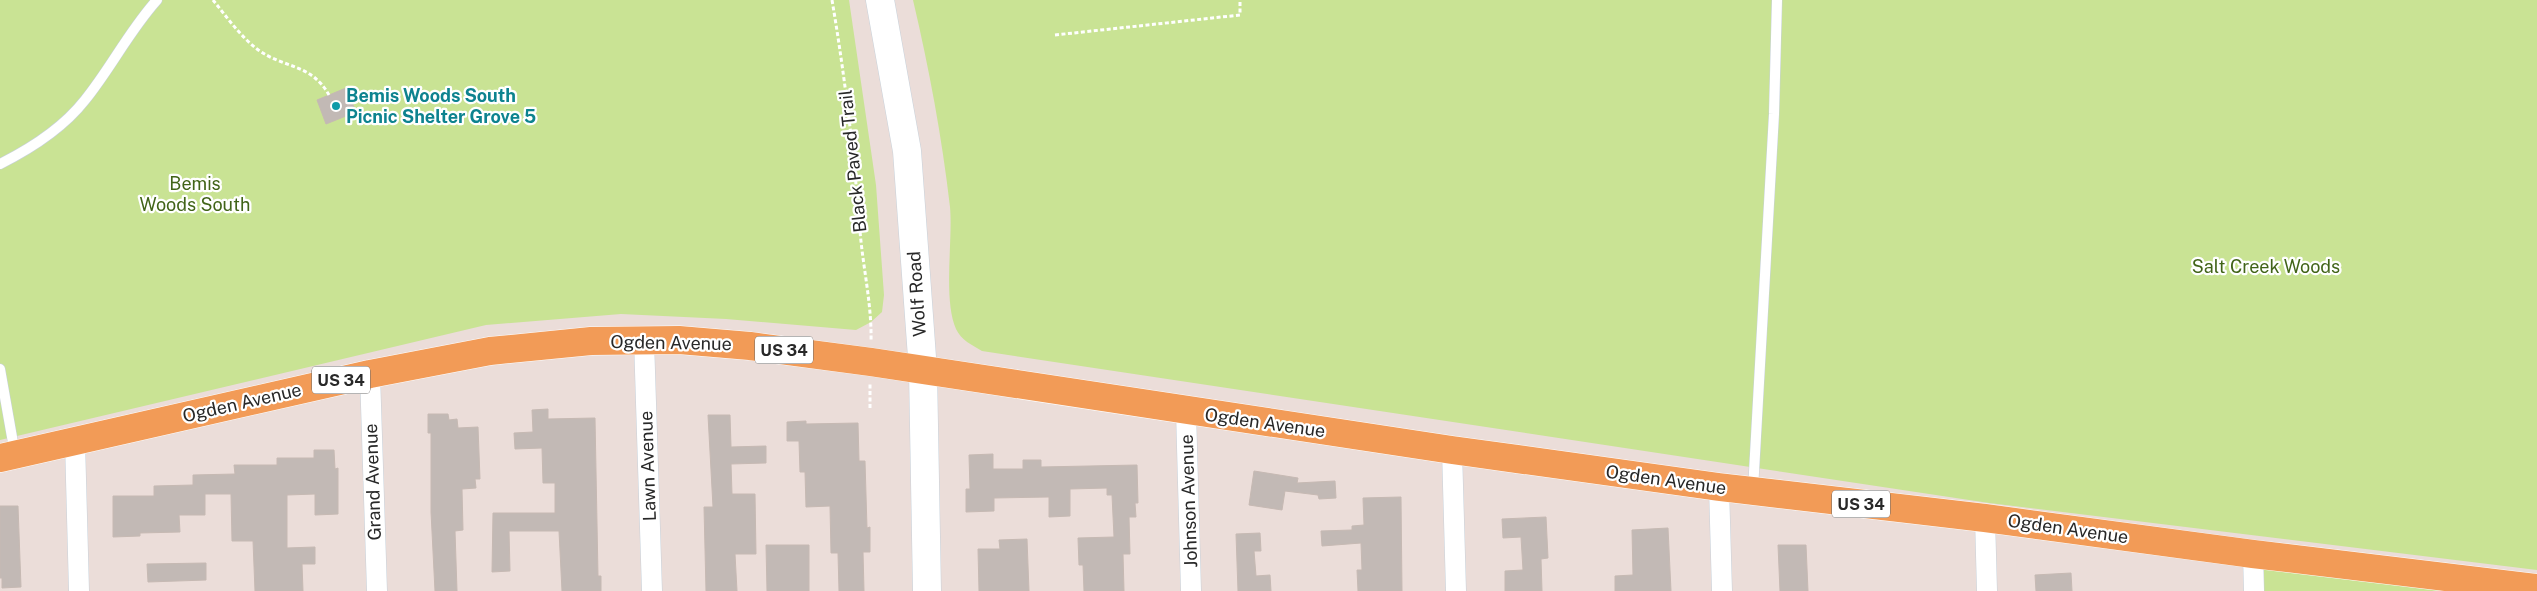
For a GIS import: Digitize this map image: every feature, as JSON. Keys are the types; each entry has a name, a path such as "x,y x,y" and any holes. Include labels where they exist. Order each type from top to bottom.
{"main road":[{"name":"Wolf Road","path":"880,0 907,151 923,371 927,591"},
{"name":"Ogden Avenue","path":"7,457 370,374 490,351 574,343 680,340 750,346 1452,450 1719,487 1985,518 2253,554 2537,588"}],"street":[{"name":"Lawn Avenue","path":"644,340 652,591"},
{"name":"Grand Avenue","path":"370,374 377,591"},
{"name":"Johnson Avenue","path":"1186,411 1191,591"},
{"path":"75,442 79,591"},
{"path":"1452,450 1456,591"},
{"path":"1719,487 1722,591"},
{"path":"1985,518 1987,591"},
{"path":"2253,554 2254,591"}],"lane":[{"path":"0,164 34,144 66,120 86,100 144,14 157,0"},
{"path":"1753,491 1774,114 1777,0"},
{"path":"0,369 7,457"}],"path":[{"path":"213,0 254,47 275,60 312,74 329,95"},
{"name":"Black Paved Trail","path":"832,0 851,126 860,233 871,322"},
{"path":"1055,35 1240,15 1240,0"}],"green space":[{"name":"Bemis Woods South","path":"0,0 849,0 876,185 884,295 882,312 871,322 856,330 726,319 621,314 486,325 0,440"},
{"name":"Salt Creek Woods","path":"913,0 2537,0 2537,570 1989,503 982,351 961,336 956,329 952,317 949,286 951,221 947,181 934,103"},
{"path":"2262,563 2503,591 2262,591"}],"building":[{"name":"Bemis Woods South Picnic Shelter Grove 5","path":"346,88 356,112 326,124 317,100"},
{"path":"548,409 548,419 595,418 598,576 601,576 601,591 562,591 559,531 509,531 510,571 492,572 493,513 555,513 555,483 543,483 542,448 515,449 514,433 533,432 532,410"},
{"path":"428,414 448,414 449,420 457,419 458,428 478,427 480,479 475,479 476,488 462,489 463,530 455,531 457,591 435,591 431,512 431,433 428,433"},
{"path":"708,415 730,415 731,447 766,446 766,463 731,464 732,494 755,494 756,554 735,554 737,591 706,591 704,507 713,507"},
{"path":"806,421 806,424 858,423 859,461 865,461 867,528 870,527 870,552 863,552 864,591 839,591 838,553 831,553 830,506 806,507 805,472 800,472 799,441 787,441 787,422"},
{"path":"314,450 334,450 335,469 338,468 338,514 315,515 315,494 287,495 287,548 315,547 315,564 302,564 303,591 255,591 253,541 232,541 231,494 205,494 205,515 179,515 180,532 140,533 140,536 113,537 113,496 154,496 154,486 193,485 193,475 235,474 234,465 277,465 277,458 314,458"},
{"path":"993,454 993,469 1023,469 1023,460 1041,460 1041,467 1137,465 1138,503 1135,503 1136,517 1129,517 1130,554 1123,554 1124,591 1084,591 1083,565 1079,565 1078,538 1114,537 1112,495 1107,495 1107,488 1070,489 1070,516 1049,517 1049,497 994,498 994,511 966,512 966,489 970,489 969,455"},
{"path":"1254,471 1298,478 1297,483 1335,481 1336,498 1319,499 1318,495 1285,491 1282,510 1249,505"},
{"path":"1401,497 1402,591 1358,591 1357,570 1362,570 1361,543 1322,546 1321,531 1352,530 1352,526 1364,525 1363,498"},
{"path":"0,506 18,506 21,587 2,588 2,578 0,578"},
{"path":"1546,517 1548,558 1541,559 1542,591 1505,591 1505,571 1523,570 1521,537 1503,538 1502,519"},
{"path":"1668,528 1671,591 1615,591 1615,576 1633,575 1632,530"},
{"path":"1260,533 1261,551 1254,551 1256,576 1270,575 1271,591 1238,591 1236,534"},
{"path":"1027,539 1029,591 979,591 978,549 1000,549 999,540"},
{"path":"766,545 809,545 809,591 767,591"},
{"path":"1778,545 1806,545 1808,591 1780,591"},
{"path":"206,563 206,580 148,582 147,564"},
{"path":"2071,573 2072,591 2036,591 2035,575"}],"place":[{"name":"Bemis Woods South Picnic Shelter Grove 5","path":"336,106"}]}
